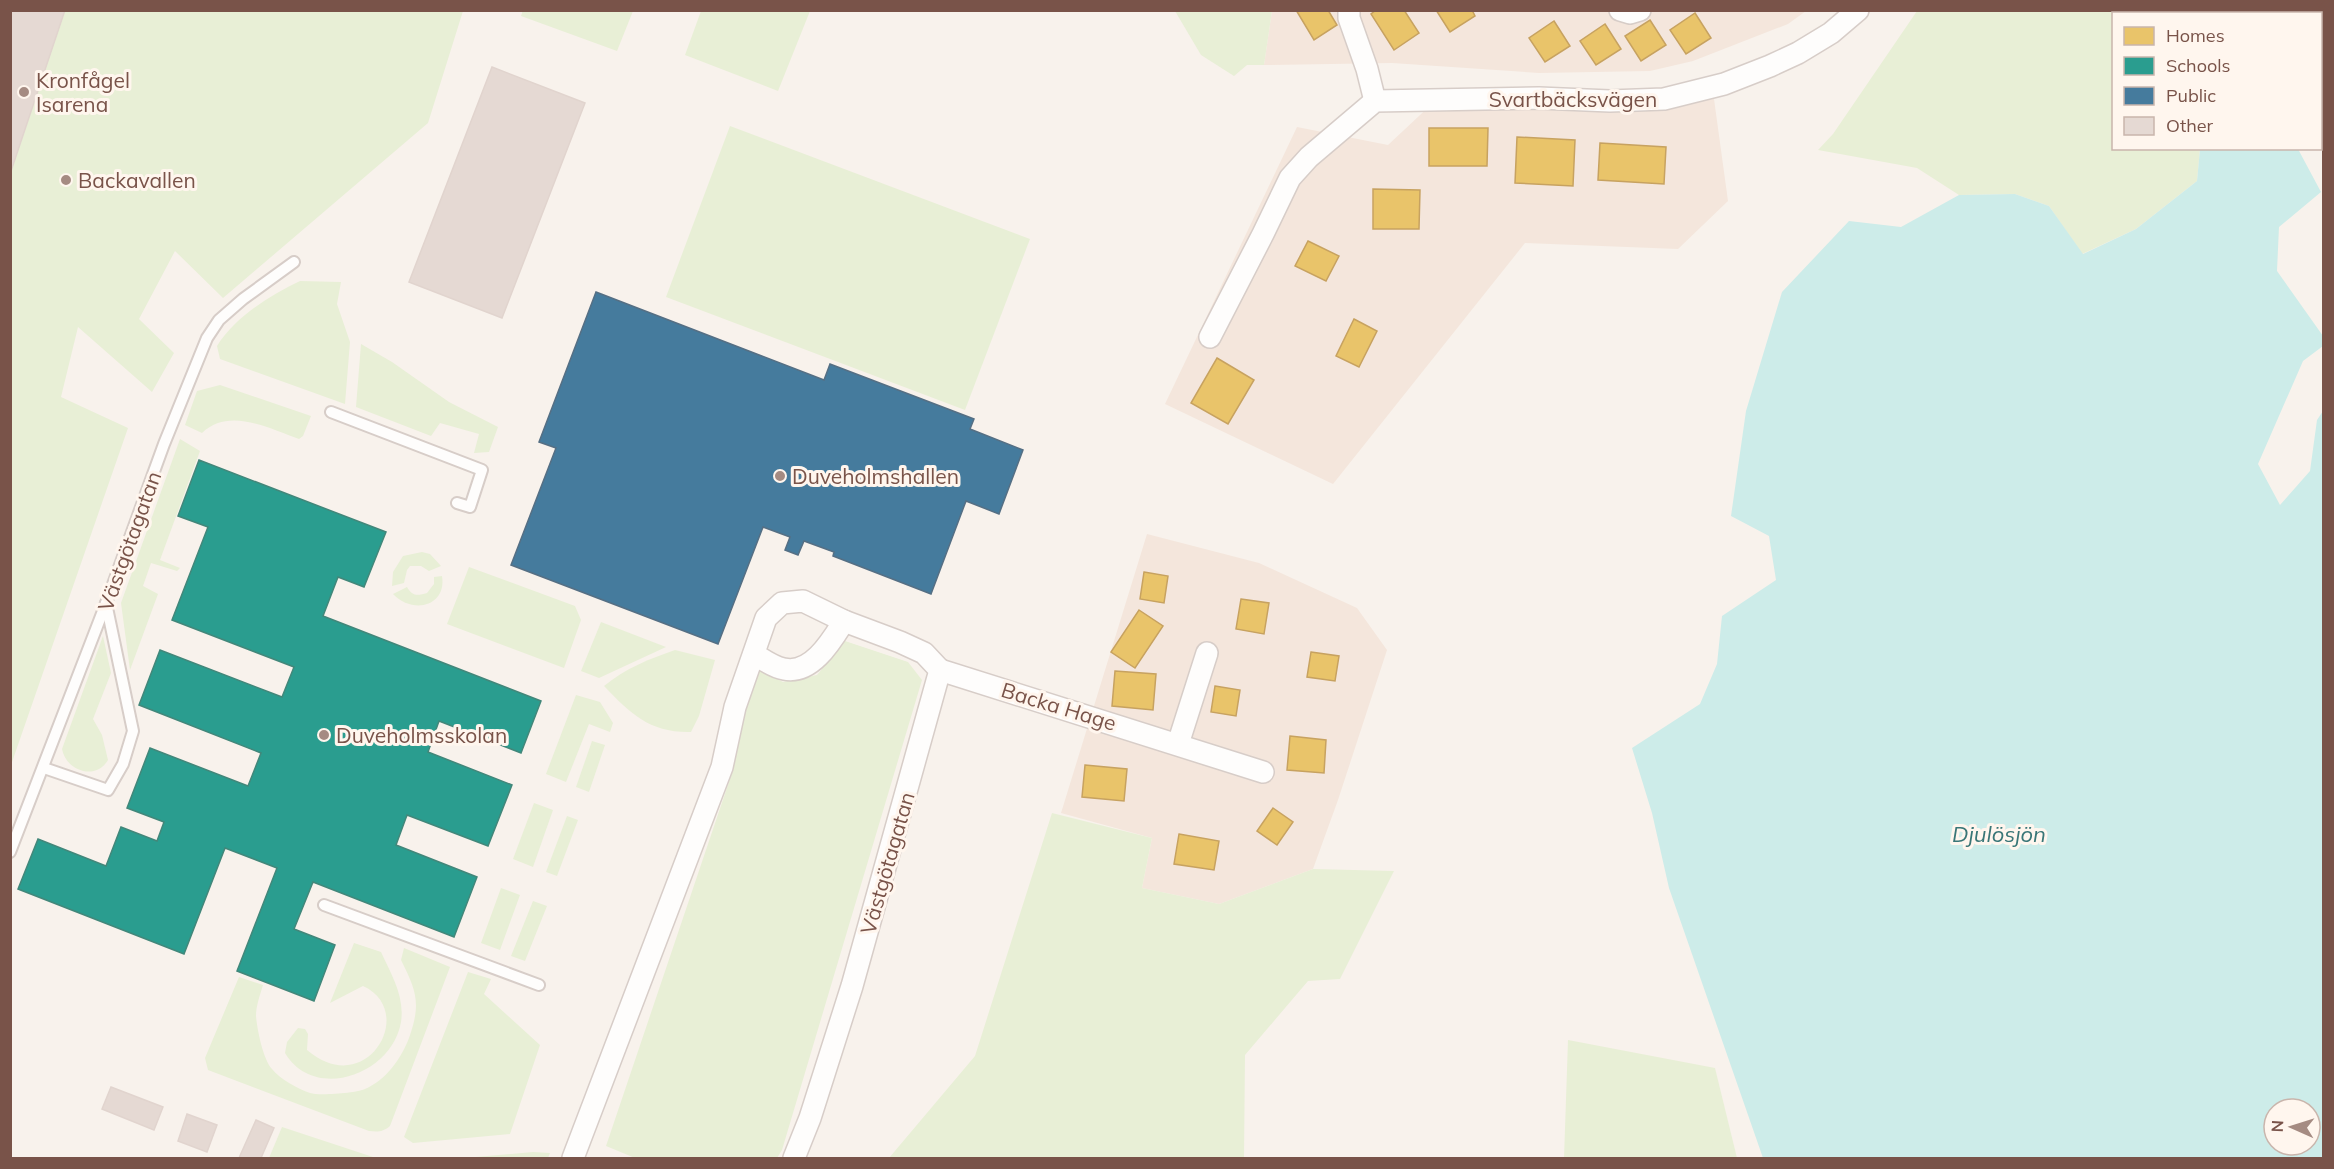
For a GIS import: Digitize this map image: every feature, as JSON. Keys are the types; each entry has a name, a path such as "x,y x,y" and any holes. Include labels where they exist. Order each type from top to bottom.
{"street":[{"path":"1210,337 1290,178 1309,158 1375,101 1368,69 1349,18 1349,10"},
{"path":"1620,10 1630,13 1640,10"},
{"name":"Svartbäcksvägen","path":"1375,101 1539,98 1610,101 1665,99 1724,84 1770,66 1798,53 1831,33 1858,10"},
{"path":"573,1158 722,767 735,706 766,618 782,603 803,601 844,621 924,653 940,670"},
{"path":"754,654 775,666 788,670 802,667 818,658 844,621"},
{"path":"1178,744 1207,652"},
{"name":"Backa Hage","path":"940,670 1263,772"},
{"name":"Västgötagatan","path":"794,1158 810,1118 852,986 940,670"}],"lane":[{"name":"Västgötagatan","path":"10,852 44,768 164,444 207,338 219,320 243,299 294,262"},
{"path":"331,412 482,470 470,507 457,503"},
{"path":"44,768 108,790 123,764 133,731 106,603"},
{"path":"324,905 539,985"}],"shaded area":[{"path":"1272,11 1806,11 1788,24 1693,61 1650,71 1539,73 1392,63 1264,65"},
{"path":"1714,99 1728,201 1678,249 1525,243 1333,484 1165,404 1297,127 1388,145 1435,101 1658,108"},
{"path":"1147,534 1259,563 1357,608 1387,650 1313,869 1219,904 1142,888 1152,838 1061,813"}],"green space":[{"path":"523,10 633,11 617,51 521,16"},
{"path":"11,11 463,11 428,123 223,298 175,251 139,319 174,353 152,392 78,327 61,397 128,428 11,765"},
{"path":"701,11 810,11 778,91 685,55"},
{"path":"1175,11 1272,11 1264,65 1247,65 1234,76 1201,55"},
{"path":"1917,11 2250,11 2112,12 2112,150 2200,150 2197,181 2136,229 2082,254 2049,206 2015,194 1959,195 1917,168 1818,150 1833,134"},
{"path":"730,126 1030,239 965,410 666,297"},
{"path":"300,281 341,282 337,304 350,342 345,404 220,359 217,346 233,326 276,293"},
{"path":"361,344 392,362 449,402 498,427 489,452 474,453 479,434 440,423 431,436 356,407"},
{"path":"220,385 311,416 303,436 299,439 249,422 224,421 202,433 185,425 197,391"},
{"path":"180,439 200,451 160,560 180,568 177,571 151,563 143,586 158,594 130,670 121,603"},
{"path":"422,552 430,554 441,566 429,571 421,566 410,566 404,583 392,586 393,572 403,556"},
{"path":"469,567 575,606 581,620 564,668 447,624"},
{"path":"442,576 439,594 427,604 410,604 393,594 407,587 415,594 427,593 434,584 434,577"},
{"path":"601,622 666,647 599,678 581,671"},
{"path":"103,636 111,673 93,719 102,735 108,760 103,766 89,772 75,768 69,763 62,749"},
{"path":"845,641 908,662 922,680 782,1150 777,1158 635,1158 606,1146 733,770 745,710 757,669 783,682 817,675"},
{"path":"675,650 715,660 699,716 691,732 664,729 642,720 604,686 638,665"},
{"path":"576,695 600,702 613,723 610,732 589,724 566,782 546,774"},
{"path":"592,741 605,745 589,792 576,787"},
{"path":"534,803 553,810 533,867 513,859"},
{"path":"1052,813 1152,838 1142,888 1219,904 1313,869 1394,871 1340,979 1308,981 1245,1055 1244,1158 889,1158 975,1056"},
{"path":"567,816 578,820 557,876 546,872"},
{"path":"501,888 520,895 500,950 481,943"},
{"path":"533,901 547,906 525,961 511,956"},
{"path":"354,943 381,952 399,994 401,1022 395,1041 383,1056 368,1068 350,1076 332,1079 314,1076 298,1068 285,1053 287,1042 298,1028 305,1029 308,1034 307,1050 329,1063 349,1065 366,1059 378,1046 385,1031 386,1014 379,998 363,986 330,1003"},
{"path":"404,948 450,967 390,1126 387,1128 380,1131 369,1131 208,1070 205,1058 239,977 263,985 256,1012 258,1028 266,1058 272,1069 280,1076 300,1089 315,1094 354,1092 373,1085 397,1061 406,1046 413,1026 416,998 401,960"},
{"path":"468,972 491,979 484,994 540,1045 510,1134 413,1143 404,1137"},
{"path":"1568,1040 1715,1068 1737,1158 1564,1158"},
{"path":"282,1127 376,1158 269,1158"},
{"path":"533,1152 550,1153 548,1158 464,1158"}],"water":[{"path":"2250,10 2323,11 2323,39 2322,40 2322,12 2250,12"},
{"name":"Djulösjön","path":"2200,150 2299,150 2321,192 2279,227 2277,271 2323,336 2323,346 2303,361 2258,464 2280,505 2310,471 2317,420 2323,411 2323,1158 1763,1158 1669,888 1652,813 1632,748 1700,704 1717,664 1722,616 1776,580 1769,536 1731,516 1746,411 1782,292 1849,221 1901,227 1959,195 2015,194 2049,206 2083,254 2136,229 2197,181"}],"building: Homes":[{"path":"1296,10 1328,10 1337,25 1314,40"},
{"path":"1376,10 1404,10 1419,33 1394,50 1371,14"},
{"path":"1436,10 1472,10 1475,16 1450,32"},
{"path":"1695,13 1711,38 1686,54 1670,30"},
{"path":"1650,20 1666,45 1641,61 1625,36"},
{"path":"1554,21 1570,46 1545,62 1529,38"},
{"path":"1605,24 1621,49 1596,65 1580,41"},
{"path":"1429,128 1488,128 1487,166 1429,166"},
{"path":"1517,137 1575,140 1573,186 1515,183"},
{"path":"1600,143 1666,147 1664,184 1598,180"},
{"path":"1373,189 1420,190 1419,229 1373,229"},
{"path":"1308,241 1339,256 1326,281 1295,266"},
{"path":"1354,319 1377,331 1359,367 1336,356"},
{"path":"1217,358 1254,380 1228,424 1191,403"},
{"path":"1144,572 1168,576 1164,603 1140,599"},
{"path":"1241,599 1269,603 1264,634 1236,629"},
{"path":"1139,610 1163,626 1135,668 1111,652"},
{"path":"1311,652 1339,656 1335,681 1307,677"},
{"path":"1115,671 1156,674 1153,710 1112,706"},
{"path":"1215,686 1240,690 1236,716 1211,712"},
{"path":"1290,736 1326,740 1324,773 1287,770"},
{"path":"1085,765 1127,769 1124,801 1082,797"},
{"path":"1273,808 1293,822 1277,845 1257,831"},
{"path":"1179,834 1219,841 1214,870 1174,864"}],"building: Schools":[{"name":"Duveholmsskolan","path":"199,460 386,532 364,587 338,577 323,616 541,701 521,753 439,721 428,752 512,785 488,846 407,815 396,845 477,877 454,937 313,882 294,929 335,945 314,1001 237,971 277,868 225,848 184,954 18,889 38,839 106,866 121,827 157,841 164,822 127,808 150,748 248,786 261,753 139,705 160,650 282,697 294,667 172,620 208,527 178,516"}],"building: Public":[{"name":"Duveholmshallen","path":"596,292 824,380 830,364 974,419 970,429 1023,450 999,514 966,501 931,594 833,556 834,552 804,541 798,555 785,550 790,537 763,527 718,644 511,565 556,448 539,442"}],"building: Other":[{"name":"Kronfågel Isarena","path":"10,10 65,10 10,174"},
{"path":"492,67 585,103 502,318 409,282"},
{"path":"111,1087 163,1107 154,1130 102,1109"},
{"path":"187,1114 217,1125 207,1152 178,1141"},
{"path":"256,1120 274,1128 261,1158 239,1158"}],"place":[{"name":"Kronfågel Isarena","path":"24,92"},
{"name":"Backavallen","path":"66,180"},
{"name":"Duveholmshallen","path":"780,476"},
{"name":"Duveholmsskolan","path":"324,735"}]}
